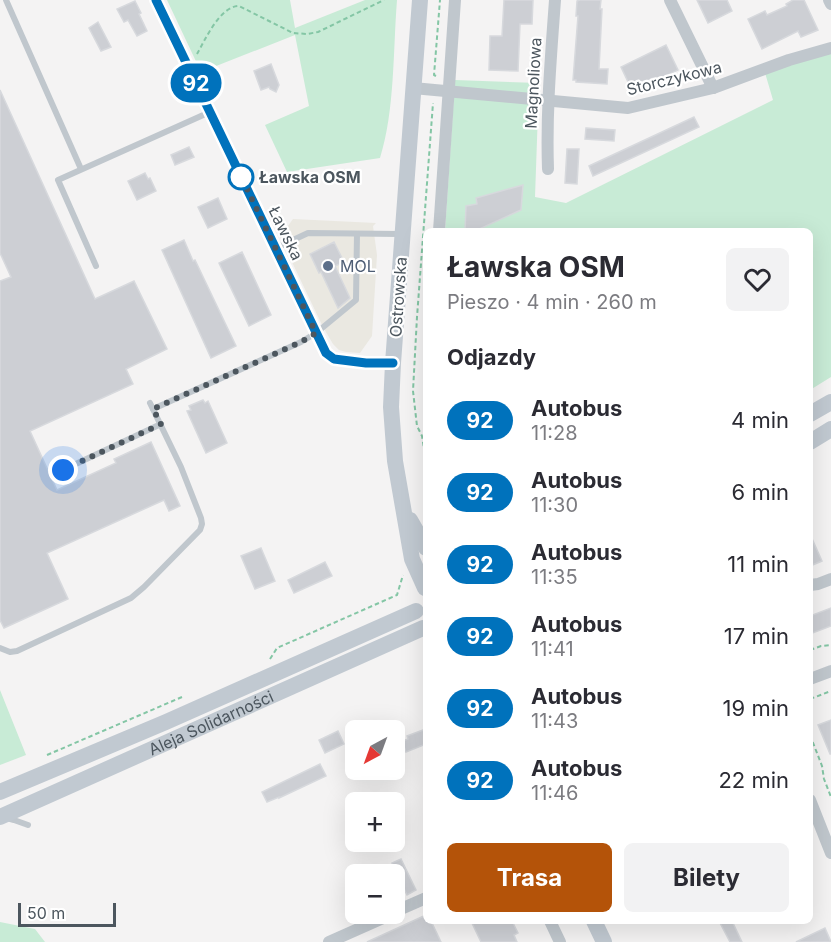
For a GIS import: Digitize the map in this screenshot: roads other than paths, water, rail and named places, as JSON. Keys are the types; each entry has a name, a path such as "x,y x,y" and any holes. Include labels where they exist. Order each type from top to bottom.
{"main road":[{"name":"Ostrowska","path":"420,0 393,363 392,407 394,461 412,559 423,584"},
{"path":"813,412 831,402"},
{"path":"813,440 831,429"},
{"name":"Ostrowska","path":"403,506 423,543"},
{"path":"423,591 416,611 423,628"},
{"name":"Aleja Solidarności","path":"0,792 166,722 416,611"},
{"name":"Aleja Solidarności","path":"0,817 423,629"},
{"path":"595,924 604,942"}],"street":[{"name":"Ławska","path":"156,0 326,353 334,359 366,363 393,363"},
{"path":"439,228 444,95 455,0"},
{"name":"Magnoliowa","path":"548,169 548,101 555,0"},
{"path":"670,0 713,88"},
{"path":"829,0 831,4"},
{"name":"Storczykowa","path":"444,95 628,108 713,88 789,60 831,48"},
{"path":"413,88 444,95"},
{"path":"813,585 831,579"},
{"path":"813,679 831,671"},
{"path":"813,808 831,853"},
{"path":"405,908 423,899"},
{"path":"330,942 369,924"},
{"path":"551,924 560,942"}],"lane":[{"path":"6,0 81,170"},
{"path":"96,266 58,180 210,112"},
{"path":"275,248 308,233 403,234"},
{"path":"0,648 10,652 17,651 130,598 139,592 200,530 201,518 181,467 152,406 301,342 316,333 356,300 357,234"},
{"path":"63,470 161,424"},
{"path":"0,817 14,819 28,825"}],"place":[{"name":"Ławska OSM","path":"241,177"},
{"name":"MOL","path":"328,266"}]}
